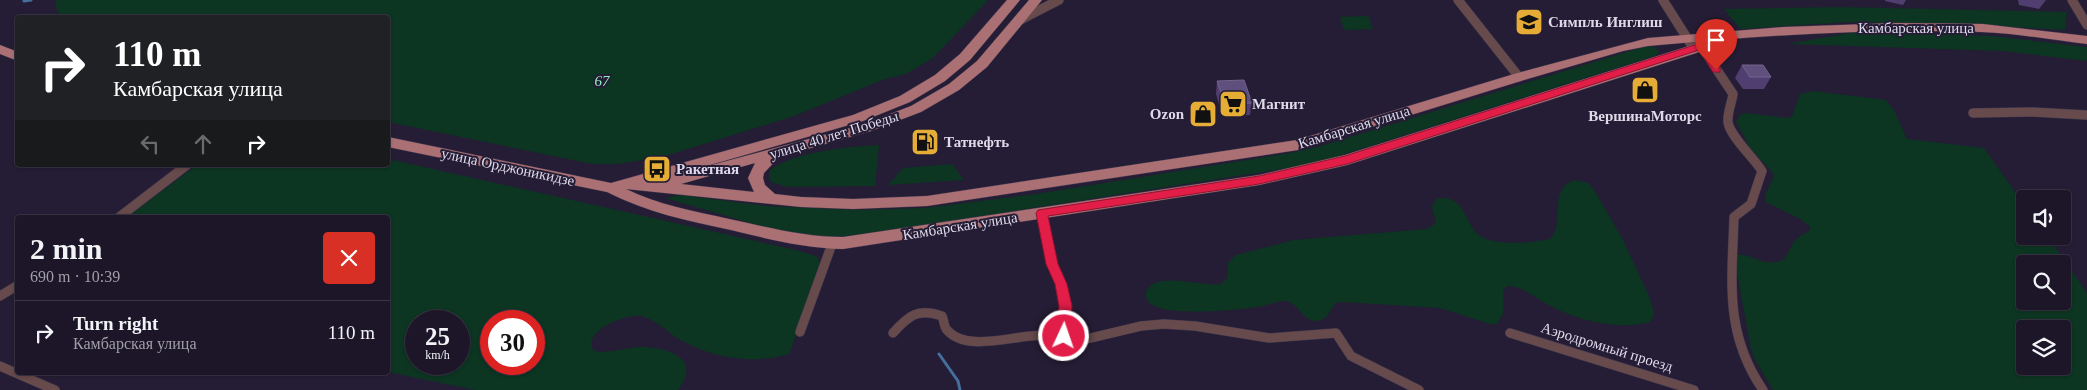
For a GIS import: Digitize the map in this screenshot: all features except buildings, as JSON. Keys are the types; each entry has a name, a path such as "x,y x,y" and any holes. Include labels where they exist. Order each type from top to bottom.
{"main road":[{"name":"улица 40 лет Победы","path":"620,188 655,186 679,174 858,118 905,99 940,78 965,57 1014,0"},
{"name":"улица 40 лет Победы","path":"620,188 775,154 866,128 916,109 954,87 982,64 1036,0"},
{"name":"Камбарская улица","path":"655,186 773,200 853,204 927,201 1298,145 1519,77 1648,42 1694,44 1744,36 1839,28 1897,27 1983,28 2087,40"},
{"path":"1648,42 1660,46 1663,52 1661,59"},
{"name":"Камбарская улица","path":"620,188 670,211 801,242 832,244 1259,180 1347,160 1661,59 1694,44"},
{"path":"0,48 15,56"},
{"name":"улица Орджоникидзе","path":"390,142 620,188"},
{"path":"773,200 763,192 754,177 757,170 775,154"}],"street":[{"path":"1020,20 1059,0"},
{"path":"1458,0 1519,77"},
{"path":"1663,0 1733,94 1728,122 1733,135 1762,170 1751,204 1734,216 1732,266 1735,331 1755,380 1763,390"},
{"path":"2072,0 2087,26"},
{"path":"1973,113 2032,112 2087,115"},
{"path":"122,215 184,167"},
{"path":"1042,213 1052,264 1061,284 1066,306 1064,336"},
{"path":"800,332 832,244"},
{"path":"0,296 15,287"},
{"path":"894,333 903,322 915,313 928,311 942,316 946,330 954,337 972,342 1040,336 1064,336 1074,342 1141,326 1164,324 1195,326 1269,338 1336,333 1351,356 1420,390"},
{"name":"Аэродромный проезд","path":"1510,333 1694,390"},
{"path":"0,366 15,373"},
{"path":"21,375 55,390"}],"green space":[{"name":"67","path":"57,0 988,0 933,58 906,74 885,79 794,116 662,157 618,164 592,164 390,122 390,15 59,15 55,4"},
{"path":"1839,7 2067,12 2065,30 1980,25 1848,22 1740,29 1724,9"},
{"path":"1368,16 1373,29 1344,30 1340,17"},
{"path":"1850,33 1992,36 2087,47 2087,61 2003,51 1787,44"},
{"path":"1653,46 1659,51 1657,55 1332,158 1294,167 860,235 813,238 771,229 665,198 681,195 766,206 856,210 925,208 1036,194 1290,153 1321,146 1643,47"},
{"path":"1813,91 1886,100 1894,110 1907,139 1984,148 2016,193 2016,245 2053,245 2060,255 2016,255 2016,310 2071,310 2071,270 2087,293 2087,390 1773,390 1754,358 1751,349 1734,256 1745,255 1768,262 1783,260 1795,241 1809,231 1810,227 1802,220 1766,202 1765,196 1774,176 1750,148 1736,121 1741,114 1747,113 1788,118 1792,116 1800,94"},
{"path":"879,145 875,186 788,187 771,182 769,178 770,170 794,158 823,151"},
{"path":"390,159 796,250 816,256 822,265 789,354 760,359 732,358 717,355 690,345 651,320 641,316 634,316 616,321 599,331 593,337 591,344 594,351 607,352 645,347 665,350 674,354 681,358 685,364 686,371 684,380 678,390 475,390 390,372 390,215 130,215 194,167 390,167"},
{"path":"952,164 964,180 888,185 903,168"},
{"path":"1574,180 1588,183 1593,188 1623,240 1649,296 1653,309 1653,317 1650,322 1623,325 1583,319 1557,309 1513,286 1507,286 1503,291 1503,314 1497,324 1490,324 1440,308 1342,302 1336,303 1323,319 1315,321 1305,316 1293,304 1283,301 1232,310 1177,311 1161,308 1150,303 1146,296 1149,287 1159,281 1221,284 1228,277 1228,263 1236,255 1294,240 1427,229 1436,223 1432,207 1436,199 1446,198 1453,200 1459,205 1475,231 1487,239 1514,243 1550,239 1555,232 1557,224 1561,191"}],"waterway":[{"path":"24,1 31,0"},
{"path":"939,354 958,381 960,390"}],"place":[{"name":"Симпль Инглиш","path":"1529,22"},
{"name":"ВершинаМоторс","path":"1645,90"},
{"name":"Магнит","path":"1233,104"},
{"name":"Ozon","path":"1203,114"},
{"name":"Татнефть","path":"925,142"},
{"name":"Ракетная","path":"657,169"}],"route":[{"path":"1064,336 1066,306 1061,284 1052,264 1042,213 1259,180 1347,160 1701,46 1716,70"}]}
